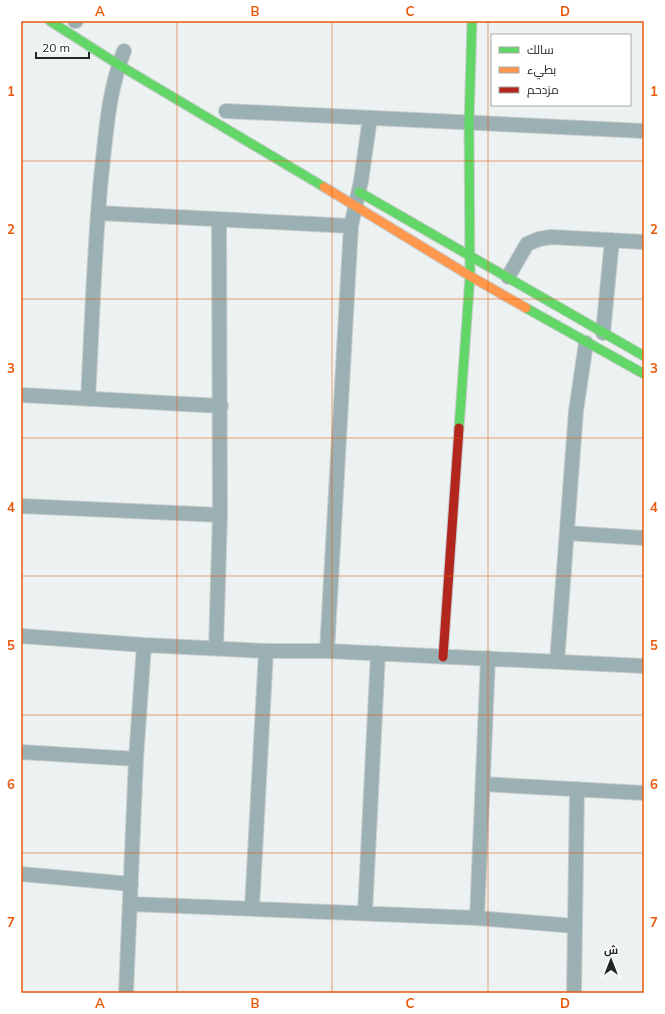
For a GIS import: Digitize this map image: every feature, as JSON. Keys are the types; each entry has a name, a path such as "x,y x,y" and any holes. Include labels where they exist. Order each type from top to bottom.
{"main road":[{"path":"50,21 119,65 215,121 470,276 586,343 644,374"},
{"path":"443,657 470,276 469,123 472,21"},
{"path":"222,109 246,123"},
{"path":"355,190 644,356"}],"street":[{"path":"88,399 98,213 108,107 124,51"},
{"path":"222,109 370,118 644,131"},
{"path":"327,650 352,226 355,190 370,118"},
{"path":"98,213 352,226"},
{"path":"216,648 220,515 221,406 219,220"},
{"path":"508,277 527,244 539,239 552,237 644,242"},
{"path":"603,333 612,240"},
{"path":"557,662 576,411 586,343"},
{"path":"21,395 221,406"},
{"path":"21,506 220,515"},
{"path":"567,533 644,538"},
{"path":"21,636 144,645 266,650 327,650 644,666"},
{"path":"126,993 136,759 144,645"},
{"path":"252,908 266,650"},
{"path":"365,912 378,653"},
{"path":"477,918 488,658"},
{"path":"21,752 136,759"},
{"path":"483,784 644,793"},
{"path":"574,993 577,789"},
{"path":"21,874 131,884"},
{"path":"131,904 365,912 477,918 574,926"}],"traffic: fast":[{"path":"50,21 119,65 324,187"},
{"path":"459,428 470,276 469,123 472,21"},
{"path":"359,192 644,356"},
{"path":"526,308 644,374"}],"traffic: slow":[{"path":"324,187 470,276 526,308"}],"traffic: jam":[{"path":"443,657 459,428"}]}
